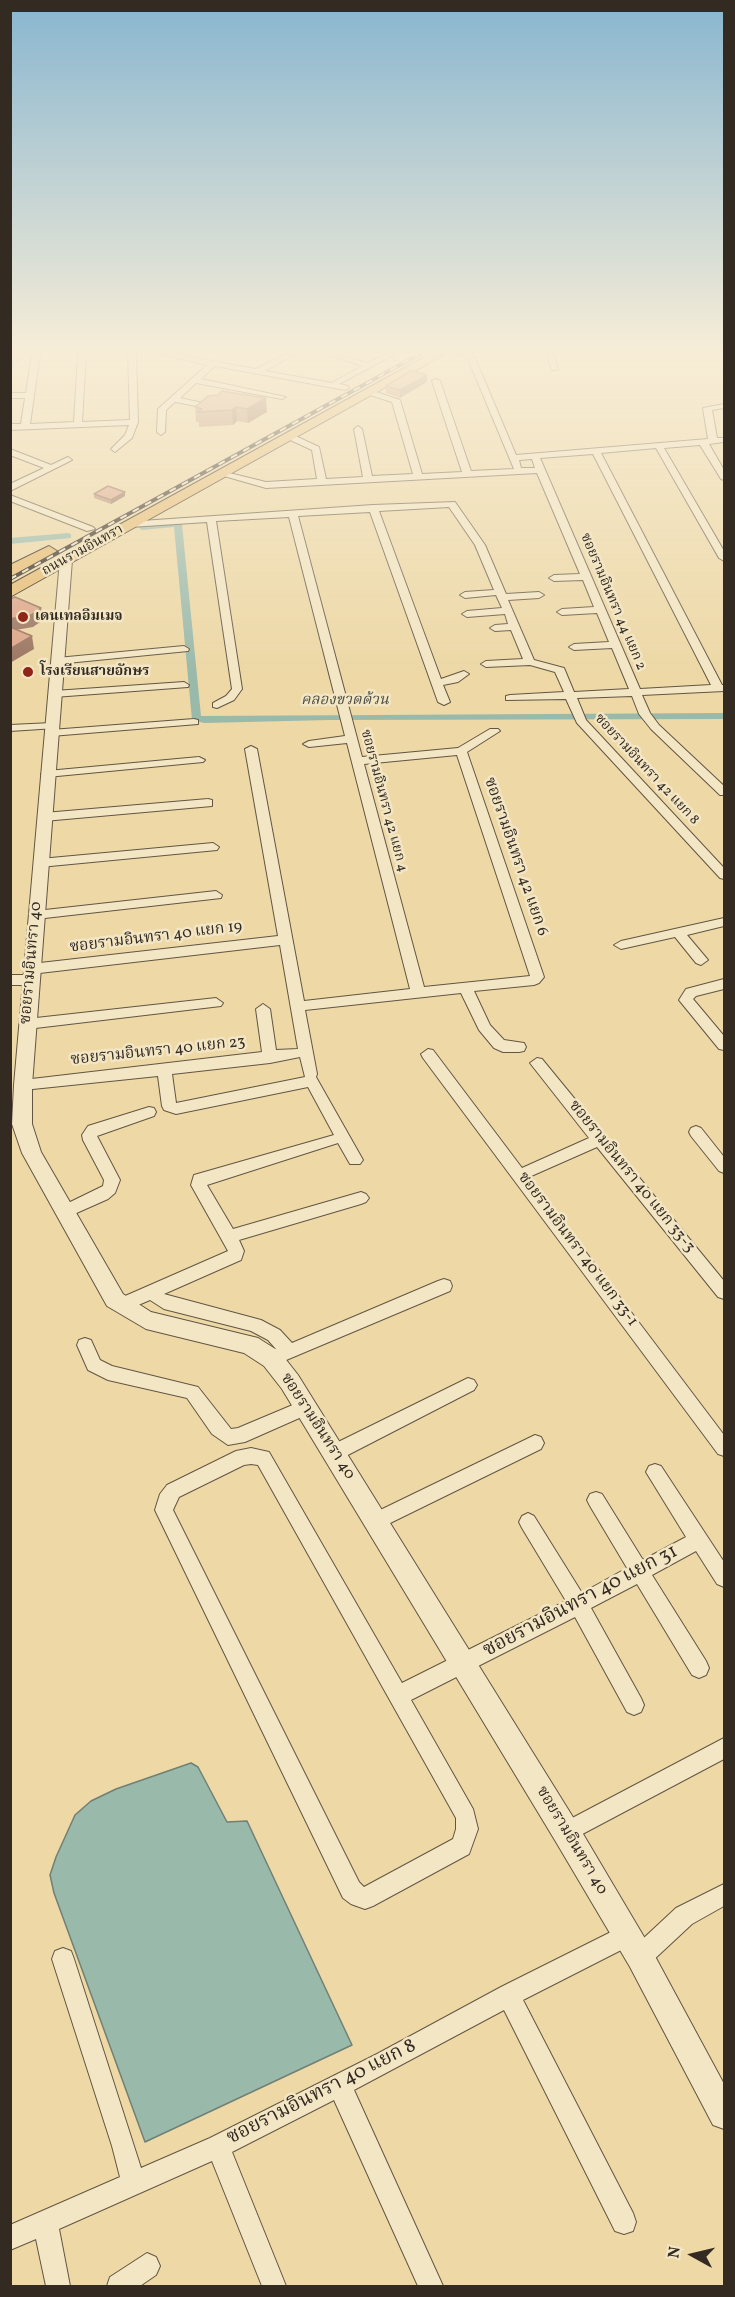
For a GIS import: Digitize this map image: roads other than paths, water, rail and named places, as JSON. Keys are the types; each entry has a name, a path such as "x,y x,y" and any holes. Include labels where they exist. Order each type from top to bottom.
{"main road":[{"name":"ถนนรามอินทรา","path":"10,572 65,547 130,524 244,461"},
{"name":"ถนนรามอินทรา","path":"10,592 65,547 95,526"}],"street":[{"path":"34,461 52,468"},
{"path":"10,488 66,461"},
{"path":"318,461 322,481"},
{"path":"364,461 368,479"},
{"path":"414,461 418,476"},
{"path":"463,461 467,473"},
{"path":"515,461 518,470"},
{"name":"ซอยรามอินทรา 44 แยก 2","path":"536,461 647,717 724,792"},
{"path":"510,698 721,688 601,461"},
{"path":"668,461 724,558"},
{"path":"715,461 724,477"},
{"path":"221,474 261,484 539,470"},
{"path":"10,498 95,526"},
{"path":"130,524 452,504 475,536 530,662"},
{"path":"373,508 444,702"},
{"name":"ซอยรามอินทรา 42 แยก 4","path":"293,514 418,992"},
{"path":"211,519 237,689 230,698 217,705"},
{"name":"ซอยรามอินทรา 40","path":"65,547 23,1085 16,1125 115,1300 146,1320 250,1345 281,1356 334,1453 640,1957 724,2114"},
{"path":"554,578 586,577"},
{"path":"465,595 539,595"},
{"path":"562,612 601,610"},
{"path":"467,614 509,611"},
{"path":"495,628 516,626"},
{"path":"574,647 616,645"},
{"path":"57,661 184,649"},
{"name":"ซอยรามอินทรา 42 แยก 8","path":"486,664 530,662 558,668 578,717 724,875"},
{"path":"437,683 454,680 464,674"},
{"path":"54,694 184,685"},
{"path":"10,728 51,730 194,722"},
{"path":"357,761 461,751 494,730"},
{"path":"309,744 351,739"},
{"path":"250,749 310,1074"},
{"name":"ซอยรามอินทรา 42 แยก 6","path":"461,751 537,973 534,980 464,987"},
{"path":"47,774 199,760"},
{"path":"44,817 208,803"},
{"path":"40,862 213,847"},
{"path":"36,915 216,895"},
{"path":"621,945 724,922"},
{"path":"678,933 701,960"},
{"name":"ซอยรามอินทรา 40 แยก 19","path":"10,981 31,974 285,940"},
{"path":"724,984 691,992 686,1000 724,1045"},
{"path":"299,1006 464,987 484,1026 498,1044 503,1047 519,1047"},
{"path":"27,1024 216,1003"},
{"path":"263,1010 270,1058"},
{"name":"ซอยรามอินทรา 40 แยก 23","path":"23,1085 270,1058 296,1053"},
{"name":"ซอยรามอินทรา 40 แยก 33-1","path":"428,1054 724,1448"},
{"name":"ซอยรามอินทรา 40 แยก 33-3","path":"537,1063 724,1292"},
{"path":"164,1070 169,1106 176,1109 312,1081 355,1160"},
{"path":"66,1211 103,1195 111,1189 112,1180 90,1140 89,1135 93,1130 150,1112"},
{"path":"696,1132 724,1167"},
{"path":"520,1175 601,1139"},
{"path":"122,1305 235,1255 236,1251 230,1236 199,1185 200,1179 332,1140"},
{"path":"230,1236 361,1198"},
{"path":"154,1292 157,1298 164,1302 255,1325 274,1335 281,1356 444,1286"},
{"path":"85,1344 94,1365 108,1373 192,1392 218,1428 228,1437 239,1436 307,1407"},
{"path":"334,1453 468,1385"},
{"path":"376,1521 535,1443"},
{"path":"242,1457 263,1458 399,1695 466,1816 467,1830 461,1846 365,1898 351,1890 164,1510 166,1500 173,1491 242,1457"},
{"path":"655,1472 724,1578"},
{"path":"596,1500 699,1668"},
{"path":"528,1522 579,1605 634,1704"},
{"name":"ซอยรามอินทรา 40 แยก 31","path":"399,1695 579,1605 698,1540"},
{"path":"566,1832 724,1748"},
{"path":"640,1957 684,1916 724,1895"},
{"name":"ซอยรามอินทรา 40 แยก 8","path":"10,2238 218,2146 627,1935"},
{"path":"63,1959 124,2146 133,2182"},
{"path":"508,1995 624,2222"},
{"path":"339,2084 431,2286"},
{"path":"218,2146 274,2286"},
{"path":"45,2222 58,2286"},
{"path":"119,2286 147,2266"}],"waterway":[{"name":"คลองขวดด้วน","path":"142,527 178,524 196,718 204,720 329,717 724,716"},
{"name":"คลองขวดด้วน","path":"10,541 68,536"}],"railway":[{"path":"10,579 225,461"}],"place":[{"name":"เดนเทลอิมเมจ","path":"23,617"},
{"name":"โรงเรียนสายอักษร","path":"28,672"}]}
